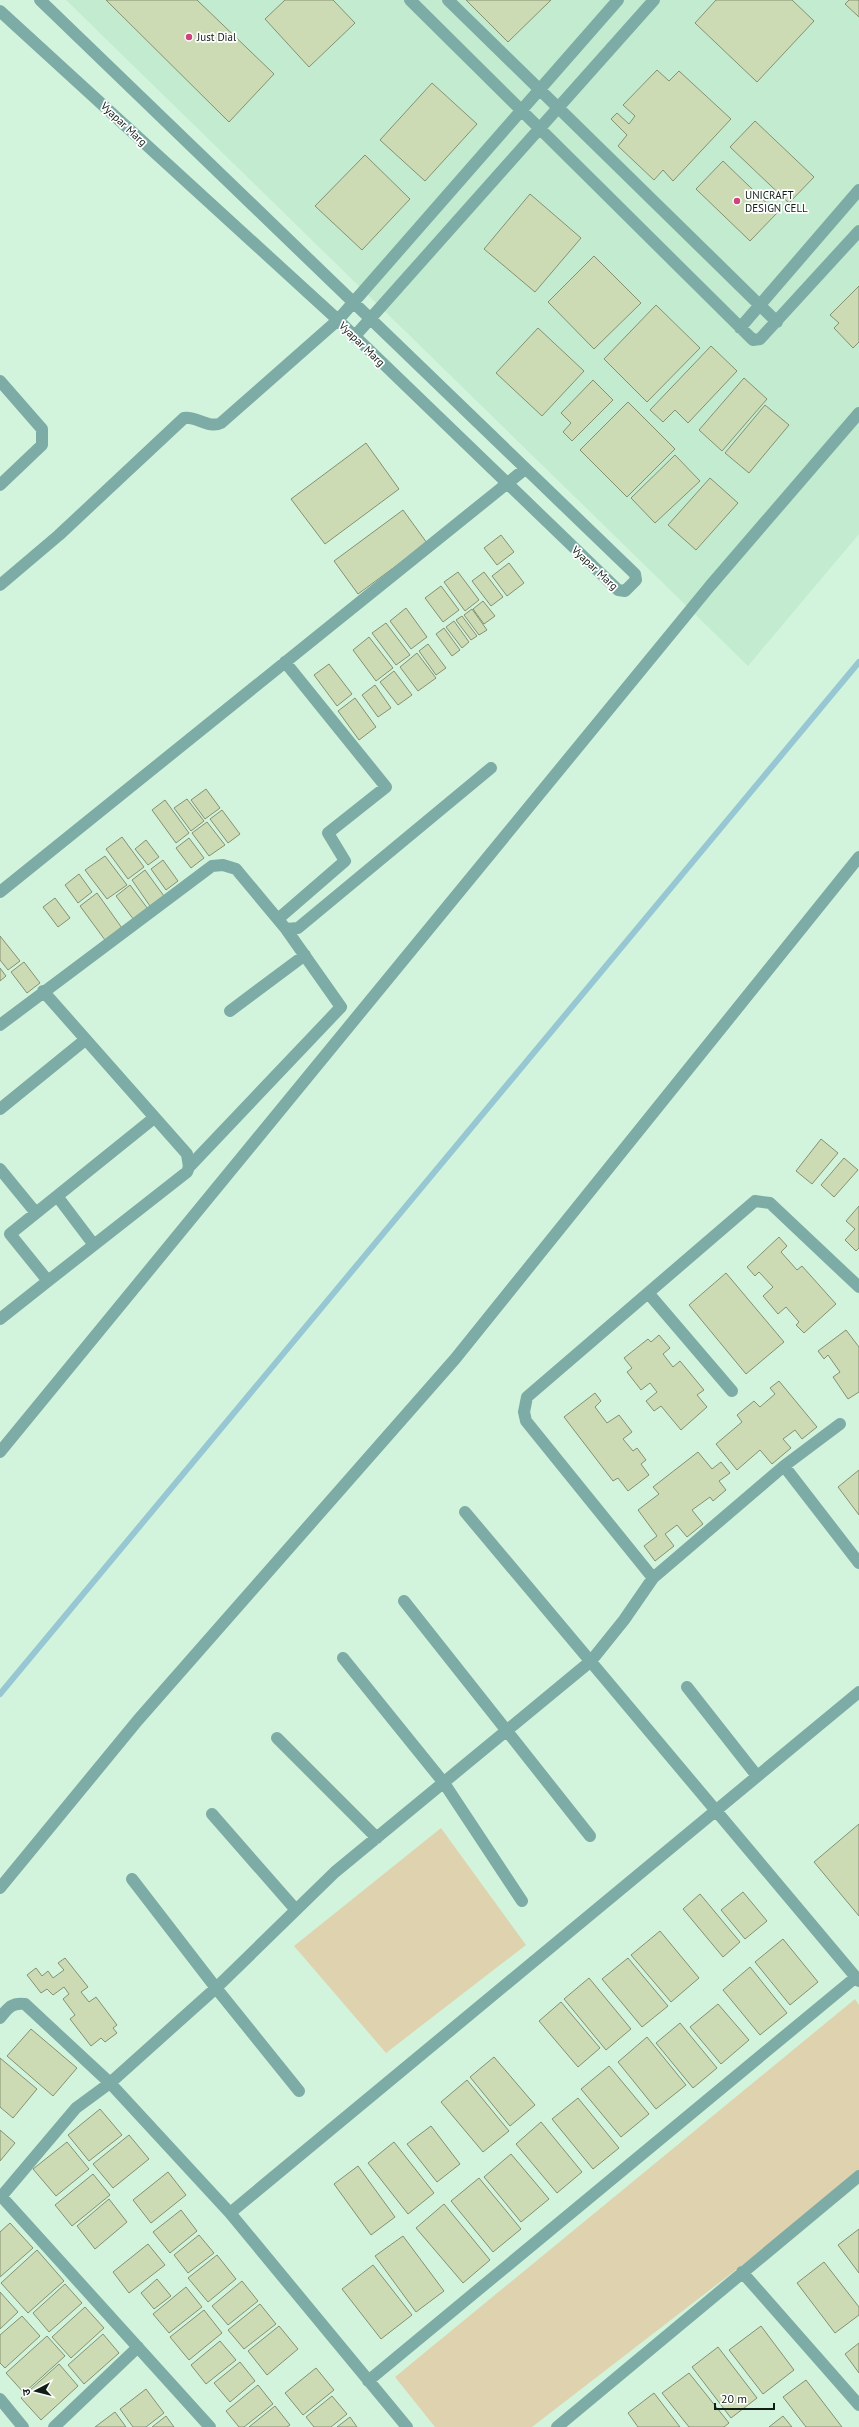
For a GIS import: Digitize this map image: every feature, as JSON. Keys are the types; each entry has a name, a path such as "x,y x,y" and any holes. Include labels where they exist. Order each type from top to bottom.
{"street":[{"name":"Vyapar Marg","path":"0,11 338,320 506,484 618,590 625,591 636,580 635,574 40,0"},
{"path":"410,0 753,340 758,340 777,322 859,231"},
{"path":"448,0 777,322"},
{"path":"0,585 59,535 184,418 193,418 212,425 221,424 338,320 352,302 618,0"},
{"path":"354,337 654,0"},
{"path":"740,328 859,190"},
{"path":"0,381 42,429 44,438 42,445 0,485"},
{"path":"0,1452 710,586 859,413"},
{"path":"0,892 525,468"},
{"path":"278,919 344,861 328,833 386,787 285,662"},
{"path":"286,929 298,928 491,768"},
{"path":"0,1888 138,1720 455,1359 859,857"},
{"path":"0,1025 43,991 212,866 223,865 236,869 278,919 341,1007 189,1167 187,1172 0,1319"},
{"path":"230,1011 305,955"},
{"path":"43,991 187,1154 189,1167"},
{"path":"2,1104 85,1040"},
{"path":"48,1281 10,1234 154,1118"},
{"path":"0,1169 36,1213"},
{"path":"57,1196 94,1245"},
{"path":"653,1578 526,1421 524,1412 527,1397 649,1294 755,1201 762,1200 770,1203 859,1287"},
{"path":"649,1294 732,1391"},
{"path":"210,2427 1,2197 76,2108 110,2083 216,1988 336,1872 591,1661 624,1620 653,1578 784,1466 840,1424"},
{"path":"784,1466 859,1563"},
{"path":"368,2381 857,1979 465,1512"},
{"path":"404,1601 590,1836"},
{"path":"343,1658 444,1783 522,1901"},
{"path":"687,1687 757,1776"},
{"path":"230,2213 859,1692"},
{"path":"277,1738 377,1838"},
{"path":"212,1814 296,1910"},
{"path":"132,1879 216,1988 299,2091"},
{"path":"0,2018 9,2007 15,2004 25,2004 110,2083 230,2213 407,2427"},
{"path":"557,2427 859,2176"},
{"path":"742,2272 859,2405"},
{"path":"58,2426 138,2347"},
{"path":"0,2399 22,2427"}],"shaded area":[{"path":"66,0 859,0 859,534 748,666"},
{"path":"441,1828 526,1945 386,2053 294,1946"},
{"path":"855,1999 859,2005 859,2175 532,2427 435,2427 395,2377"}],"building":[{"name":"Just Dial","path":"106,0 197,0 274,74 229,122"},
{"path":"285,0 333,0 355,23 309,67 265,19"},
{"path":"466,0 551,0 508,42"},
{"path":"716,0 792,0 814,21 757,82 695,23"},
{"path":"849,0 859,0 859,17 845,4"},
{"path":"657,70 669,81 679,71 731,119 673,181 663,170 654,180 618,146 627,135 611,119 617,113 629,124 635,116 623,105"},
{"path":"432,83 477,124 425,181 380,140"},
{"path":"755,121 814,177 789,203 730,147"},
{"path":"365,155 410,199 362,250 315,206"},
{"name":"UNICRAFT DESIGN CELL","path":"723,161 777,213 750,241 696,189"},
{"path":"530,194 581,238 535,292 484,249"},
{"path":"594,256 641,303 594,349 548,302"},
{"path":"859,286 859,342 853,348 834,328 839,323 830,315"},
{"path":"656,305 700,348 647,402 604,359"},
{"path":"538,328 584,371 542,416 496,373"},
{"path":"711,346 737,371 688,423 675,410 663,422 650,410"},
{"path":"744,378 767,399 722,451 699,430"},
{"path":"593,380 613,400 572,441 563,432 571,423 561,413"},
{"path":"628,402 675,449 627,497 580,450"},
{"path":"765,405 789,425 749,473 725,453"},
{"path":"366,443 399,489 325,544 291,499"},
{"path":"675,455 700,481 655,523 631,498"},
{"path":"710,478 738,503 696,550 668,525"},
{"path":"403,510 427,543 358,594 334,561"},
{"path":"501,535 514,552 497,565 484,548"},
{"path":"509,563 524,583 507,596 492,576"},
{"path":"458,572 479,600 465,611 444,582"},
{"path":"484,572 503,597 491,606 472,581"},
{"path":"441,586 459,610 443,622 425,598"},
{"path":"483,601 495,616 484,624 473,609"},
{"path":"406,608 427,637 411,649 390,621"},
{"path":"472,609 487,630 479,635 464,615"},
{"path":"462,616 477,636 471,640 456,620"},
{"path":"454,621 469,642 462,648 446,627"},
{"path":"386,623 410,655 396,665 372,633"},
{"path":"444,628 460,650 452,656 436,634"},
{"path":"369,637 393,668 376,681 353,650"},
{"path":"428,644 446,668 436,675 419,651"},
{"path":"417,653 436,678 418,691 400,667"},
{"path":"329,664 352,694 337,706 314,675"},
{"path":"394,671 412,695 398,705 380,682"},
{"path":"375,685 391,708 378,717 362,695"},
{"path":"355,698 376,727 359,740 338,711"},
{"path":"206,789 220,808 205,819 191,800"},
{"path":"187,799 204,821 191,831 174,808"},
{"path":"165,800 189,833 176,843 152,810"},
{"path":"222,810 240,834 228,843 210,819"},
{"path":"207,822 225,845 209,856 192,833"},
{"path":"122,837 144,867 128,879 106,849"},
{"path":"189,838 204,858 191,868 176,848"},
{"path":"146,840 159,857 148,865 135,849"},
{"path":"105,856 127,885 107,899 85,870"},
{"path":"163,860 178,881 166,890 151,869"},
{"path":"145,870 164,896 150,906 132,880"},
{"path":"79,874 92,892 78,903 65,885"},
{"path":"130,885 148,909 134,920 116,896"},
{"path":"97,893 122,928 105,940 80,906"},
{"path":"55,898 70,918 58,927 43,907"},
{"path":"0,936 20,961 8,970 0,960"},
{"path":"24,962 40,983 27,993 11,972"},
{"path":"0,968 6,976 0,981"},
{"path":"821,1139 838,1153 812,1184 796,1171"},
{"path":"844,1158 858,1170 834,1197 821,1185"},
{"path":"859,1206 859,1248 856,1251 845,1240 855,1229 846,1221"},
{"path":"779,1237 787,1246 781,1252 797,1270 802,1266 836,1304 804,1333 796,1325 799,1322 786,1307 778,1314 763,1296 773,1287 759,1272 755,1276 747,1267"},
{"path":"726,1273 784,1342 746,1374 689,1305"},
{"path":"846,1330 859,1347 859,1392 848,1399 833,1377 840,1372 828,1355 824,1359 818,1351"},
{"path":"659,1335 670,1348 663,1354 673,1367 680,1361 704,1390 697,1395 707,1407 681,1430 661,1406 654,1411 646,1401 657,1392 650,1383 641,1390 627,1372 632,1368 624,1358 648,1339 651,1342"},
{"path":"779,1381 817,1427 802,1439 795,1430 783,1439 791,1448 772,1464 760,1450 737,1470 716,1444 742,1422 737,1415 754,1401 760,1407 775,1394 770,1388"},
{"path":"595,1393 601,1401 595,1407 607,1423 619,1415 632,1432 623,1439 633,1451 637,1448 646,1460 641,1464 649,1475 628,1491 618,1478 613,1481 564,1417"},
{"path":"698,1452 712,1469 721,1462 730,1473 719,1481 726,1490 713,1501 710,1497 692,1510 703,1524 687,1537 677,1525 665,1534 674,1546 655,1561 644,1546 657,1536 638,1510 659,1494 653,1487"},
{"path":"859,1470 859,1515 838,1487"},
{"path":"859,1824 859,1916 814,1862"},
{"path":"743,1892 767,1921 745,1939 721,1910"},
{"path":"700,1894 740,1942 723,1957 683,1909"},
{"path":"660,1931 699,1978 671,2002 631,1955"},
{"path":"783,1939 818,1982 790,2005 755,1962"},
{"path":"65,1958 88,1987 81,1992 89,2002 96,1997 117,2025 113,2028 117,2033 105,2042 101,2038 91,2046 70,2019 75,2015 63,1999 69,1994 64,1987 53,1995 47,1989 41,1993 27,1975 36,1968 42,1976 48,1971 53,1978 64,1970 58,1963"},
{"path":"628,1958 668,2006 642,2027 602,1979"},
{"path":"750,1967 787,2013 760,2035 723,1990"},
{"path":"589,1978 631,2029 606,2050 564,1999"},
{"path":"561,2002 600,2048 578,2067 539,2021"},
{"path":"718,2004 749,2040 721,2064 690,2027"},
{"path":"680,2023 717,2068 693,2088 656,2043"},
{"path":"31,2029 77,2068 53,2096 7,2056"},
{"path":"647,2037 686,2085 656,2109 618,2062"},
{"path":"494,2057 535,2105 510,2126 470,2077"},
{"path":"0,2058 37,2089 13,2118 0,2107"},
{"path":"609,2066 649,2114 621,2137 581,2089"},
{"path":"467,2080 509,2131 483,2152 441,2102"},
{"path":"578,2098 619,2148 593,2169 552,2119"},
{"path":"100,2109 122,2135 89,2161 68,2135"},
{"path":"541,2122 582,2172 557,2193 516,2144"},
{"path":"431,2126 460,2164 437,2182 407,2144"},
{"path":"0,2130 15,2143 0,2161"},
{"path":"129,2135 149,2159 113,2188 93,2164"},
{"path":"67,2142 89,2169 56,2196 33,2169"},
{"path":"394,2142 434,2193 408,2214 368,2163"},
{"path":"511,2154 549,2199 521,2222 484,2177"},
{"path":"358,2166 395,2217 371,2235 334,2184"},
{"path":"168,2172 186,2195 151,2223 133,2200"},
{"path":"93,2174 110,2195 72,2226 55,2205"},
{"path":"479,2178 521,2229 493,2252 451,2201"},
{"path":"109,2199 127,2222 95,2249 77,2226"},
{"path":"444,2204 490,2260 463,2283 416,2228"},
{"path":"181,2210 197,2231 170,2253 153,2232"},
{"path":"10,2223 33,2248 0,2277 0,2232"},
{"path":"859,2229 859,2273 838,2245"},
{"path":"199,2235 214,2253 188,2273 174,2255"},
{"path":"403,2236 444,2291 416,2312 375,2256"},
{"path":"148,2244 165,2265 129,2293 113,2272"},
{"path":"37,2250 64,2281 28,2313 1,2283"},
{"path":"217,2255 236,2279 208,2302 188,2278"},
{"path":"824,2262 859,2307 859,2315 835,2333 797,2283"},
{"path":"373,2265 412,2315 381,2339 342,2289"},
{"path":"157,2279 171,2296 154,2309 141,2293"},
{"path":"242,2281 258,2301 228,2325 212,2306"},
{"path":"65,2284 82,2303 49,2332 33,2313"},
{"path":"186,2287 202,2307 169,2333 153,2314"},
{"path":"0,2292 18,2312 0,2329"},
{"path":"260,2304 276,2324 244,2349 228,2330"},
{"path":"85,2307 104,2328 71,2358 52,2337"},
{"path":"204,2310 222,2333 189,2360 170,2337"},
{"path":"22,2316 40,2336 5,2368 0,2363 0,2335"},
{"path":"279,2326 298,2349 267,2375 248,2351"},
{"path":"761,2326 794,2370 763,2394 729,2350"},
{"path":"103,2334 119,2353 84,2384 68,2365"},
{"path":"47,2336 65,2356 24,2393 6,2373"},
{"path":"220,2341 236,2360 206,2384 191,2365"},
{"path":"859,2343 859,2373 845,2354"},
{"path":"718,2347 757,2398 731,2418 692,2367"},
{"path":"240,2362 255,2381 230,2402 214,2383"},
{"path":"59,2364 78,2386 41,2420 21,2398"},
{"path":"316,2368 334,2390 303,2415 285,2393"},
{"path":"689,2373 729,2423 724,2427 689,2427 662,2393"},
{"path":"806,2380 842,2427 806,2427 783,2397"},
{"path":"258,2385 273,2404 244,2427 239,2427 226,2411"},
{"path":"146,2389 164,2413 146,2427 133,2427 120,2409"},
{"path":"654,2393 680,2427 638,2427 628,2413"},
{"path":"332,2396 347,2414 331,2427 314,2427 306,2417"},
{"path":"275,2406 290,2425 287,2427 249,2427"},
{"path":"115,2412 126,2427 95,2427"},
{"path":"166,2416 174,2427 152,2427"},
{"path":"783,2416 792,2427 769,2427"},
{"path":"350,2417 357,2427 337,2427"}],"waterway":[{"path":"0,1694 859,662"}],"place":[{"name":"Just Dial","path":"189,37"},
{"name":"UNICRAFT DESIGN CELL","path":"737,201"}]}
